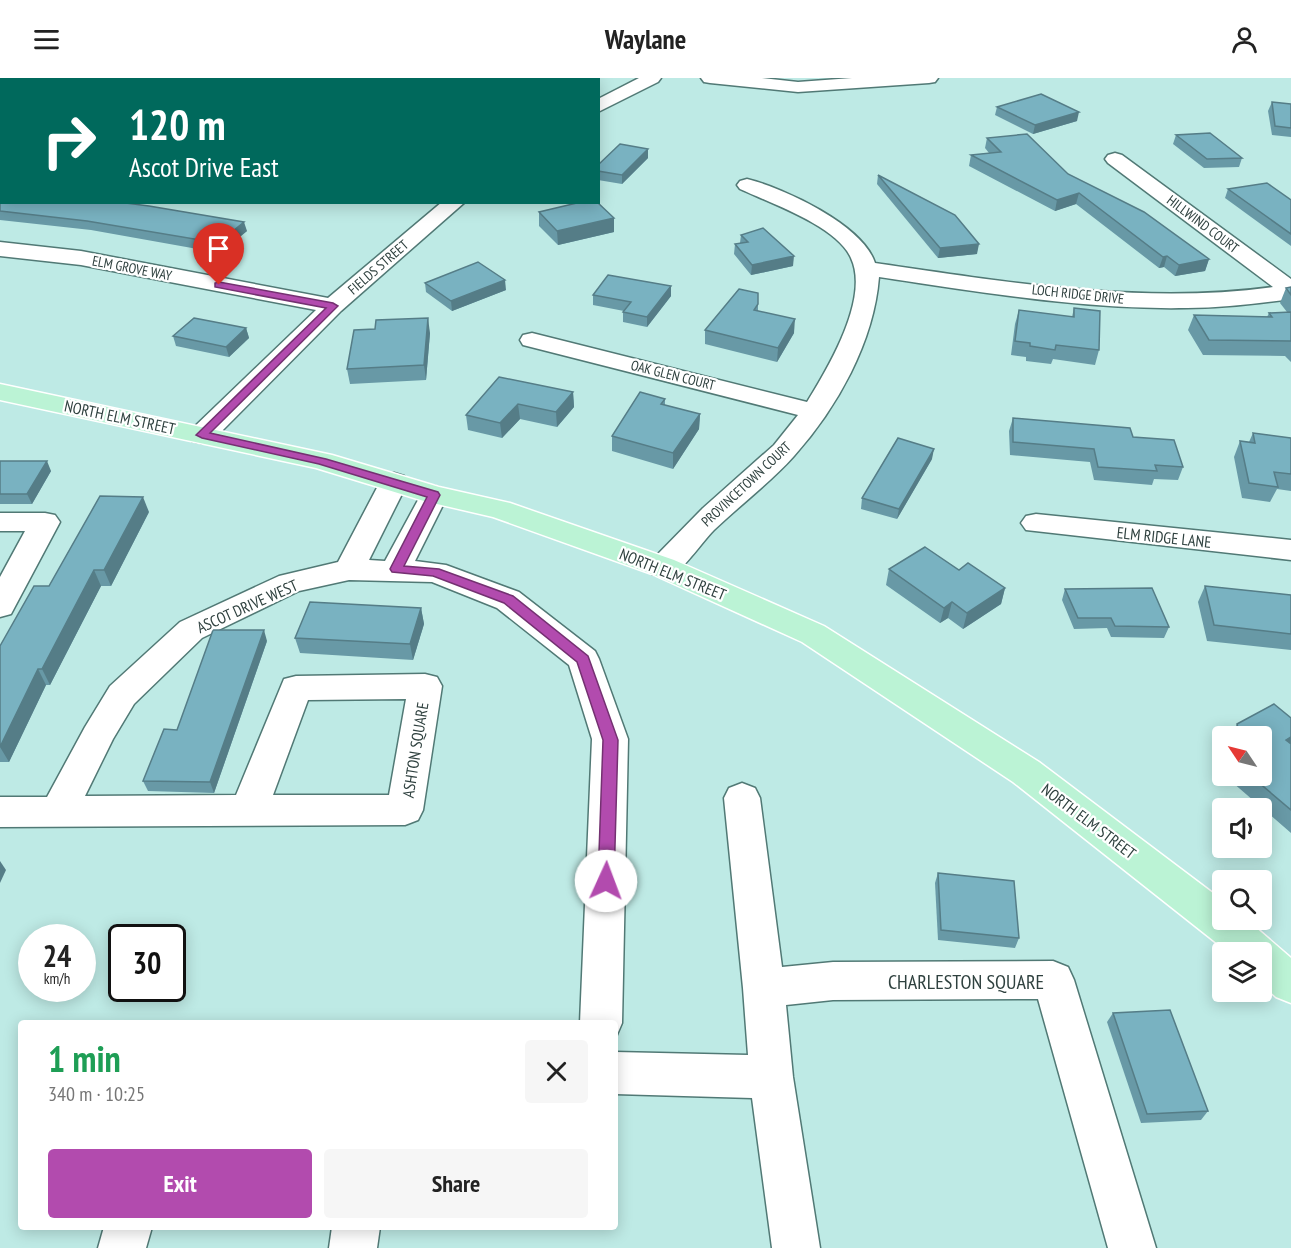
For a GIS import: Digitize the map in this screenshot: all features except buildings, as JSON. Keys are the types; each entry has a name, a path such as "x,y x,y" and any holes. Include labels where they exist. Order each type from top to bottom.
{"main road":[{"name":"NORTH ELM STREET","path":"0,392 322,461 434,495 500,509 663,567 813,634 1016,766 1245,942"},
{"path":"1272,967 1291,984"}],"street":[{"path":"600,106 652,78"},
{"path":"710,78 798,87 928,78"},
{"name":"HILLWIND COURT","path":"1115,159 1291,291"},
{"path":"747,185 804,211 841,233 862,256 867,269"},
{"name":"FIELDS STREET","path":"202,435 333,306 453,204"},
{"name":"ELM GROVE WAY","path":"0,249 81,258 333,306"},
{"name":"LOCH RIDGE DRIVE","path":"867,269 1134,300 1201,301 1260,298 1291,291"},
{"name":"PROVINCETOWN COURT","path":"663,567 702,524 786,449 813,411 848,354 865,306 867,269"},
{"name":"OAK GLEN COURT","path":"532,340 813,411"},
{"path":"349,570 394,483"},
{"path":"396,569 434,495"},
{"path":"0,522 45,522 0,606"},
{"name":"ELM RIDGE LANE","path":"1036,523 1291,550"},
{"name":"ASCOT DRIVE WEST","path":"58,811 97,736 122,695 191,630 290,583 349,570 396,569 435,572 508,600 583,659 610,740 601,1020"},
{"name":"ASHTON SQUARE","path":"0,812 405,810 425,686 296,688 249,810"},
{"path":"742,798 764,988 771,1077 796,1248"},
{"name":"CHARLESTON SQUARE","path":"764,988 832,981 1053,980 1132,1248"},
{"path":"618,1073 771,1077"},
{"path":"122,1248 127,1230"},
{"path":"353,1248 356,1230"}],"route":[{"path":"219,285 333,306 202,435 322,461 434,495 396,569 435,572 508,600 583,659 610,740 606,881"}]}
